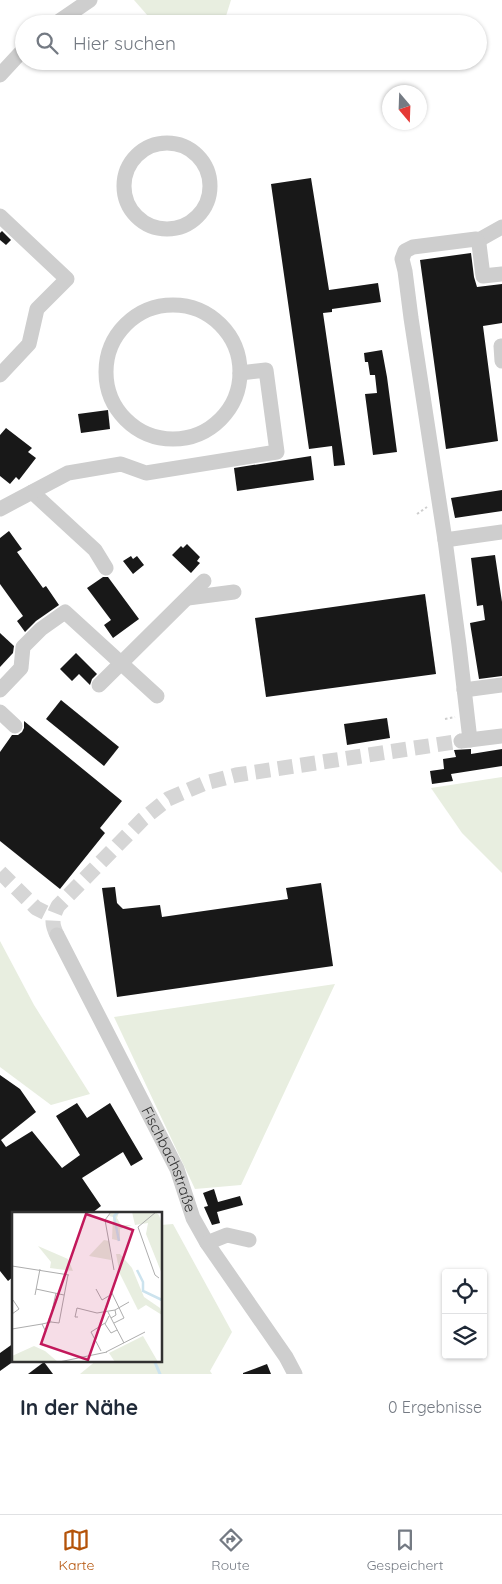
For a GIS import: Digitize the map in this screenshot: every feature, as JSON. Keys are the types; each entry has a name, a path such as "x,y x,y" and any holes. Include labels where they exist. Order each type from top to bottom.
{"street":[{"path":"68,15 90,0"},
{"path":"0,75 15,59"},
{"path":"161,143 177,144 192,150 202,162 209,176 210,192 204,207 194,219 180,227 156,228 142,221 131,210 124,195 124,179 129,164 139,152 161,143"},
{"path":"0,216 67,279 37,309 29,344 0,375"},
{"path":"502,227 477,241 476,239 413,247 405,252 402,259 406,271 410,318 445,540 464,690 465,741 502,736"},
{"path":"477,241 483,276 502,274"},
{"path":"179,305 208,314 223,327 238,353 240,373 238,388 233,402 218,422 206,431 187,438 166,439 142,432 122,417 108,391 105,371 107,356 113,342 124,326 149,309 159,306 179,305"},
{"path":"0,509 68,473 121,464 146,472 278,452 266,370 240,373"},
{"path":"32,492 95,550 106,568"},
{"path":"445,540 502,532"},
{"path":"99,685 204,581"},
{"path":"188,598 234,592"},
{"path":"0,690 22,668 23,647 42,629 65,612 156,696"},
{"path":"464,690 502,685"},
{"path":"0,712 14,726"},
{"name":"Fischbachstraße","path":"57,935 177,1169 193,1218 207,1243 286,1357 295,1374"},
{"path":"207,1243 227,1235 249,1240"}],"shaded area":[{"path":"134,0 231,0 226,15 147,15"},
{"path":"502,777 502,873 462,833 431,788"},
{"path":"0,941 34,1005 90,1094 51,1105 0,1067"},
{"path":"335,984 241,1185 195,1189 114,1017"},
{"path":"173,1224 232,1332 210,1371 212,1374 80,1374 95,1362 162,1362 162,1225"}],"building":[{"path":"311,178 329,290 378,283 381,302 332,309 332,312 323,313 345,465 334,466 332,446 309,449 271,184"},
{"path":"2,231 11,240 6,245 0,240 0,233"},
{"path":"471,253 477,287 502,284 502,323 483,326 498,441 446,449 420,260"},
{"path":"382,350 397,452 373,455 365,394 377,393 375,375 370,375 364,353"},
{"path":"108,410 110,429 81,433 78,414"},
{"path":"6,428 32,448 28,452 36,458 19,480 16,477 10,484 0,476 0,435"},
{"path":"311,456 314,480 237,491 234,468"},
{"path":"502,490 502,511 455,518 451,498"},
{"path":"9,531 22,549 17,552 43,588 46,586 59,605 36,621 25,632 17,621 23,616 0,584 0,538"},
{"path":"187,544 200,557 197,561 200,563 191,573 172,555 181,546 183,548"},
{"path":"495,555 502,602 502,676 479,679 470,623 485,620 483,605 477,606 471,558"},
{"path":"131,556 133,559 137,556 144,565 133,574 123,561"},
{"path":"103,577 108,577 139,619 113,638 104,625 111,620 87,588"},
{"path":"425,594 436,674 266,697 255,618"},
{"path":"0,633 14,646 13,653 0,667"},
{"path":"76,653 97,674 92,679 90,685 79,674 72,681 60,669"},
{"path":"61,700 119,747 104,766 46,719"},
{"path":"387,718 390,738 347,745 344,724"},
{"path":"24,721 122,801 100,828 105,833 60,889 0,841 0,752 12,735 18,735 22,732"},
{"path":"471,749 471,754 502,749 502,766 451,774 453,781 432,784 430,771 444,769 443,759 456,757 454,750"},
{"path":"321,883 333,966 117,997 102,888 115,887 117,903 123,909 160,905 162,917 288,899 286,888"},
{"path":"0,1075 20,1089 36,1112 1,1140 6,1147 32,1131 62,1168 80,1155 56,1116 77,1103 87,1118 110,1103 143,1159 131,1166 123,1152 82,1178 101,1206 93,1212 12,1212 12,1278 8,1281 0,1271"},
{"path":"214,1189 218,1202 240,1196 243,1205 217,1212 220,1223 212,1225 204,1207 208,1206 203,1193"},
{"path":"12,1344 13,1362 0,1371 0,1353"},
{"path":"44,1362 53,1374 28,1374"},
{"path":"267,1364 271,1374 243,1374 243,1373"}],"waterway":[{"path":"155,1362 160,1374"}],"tunnel":[{"path":"57,935 53,920 58,906 143,819 168,799 205,783 236,775 461,741"},
{"path":"0,872 36,908 52,916"}]}
